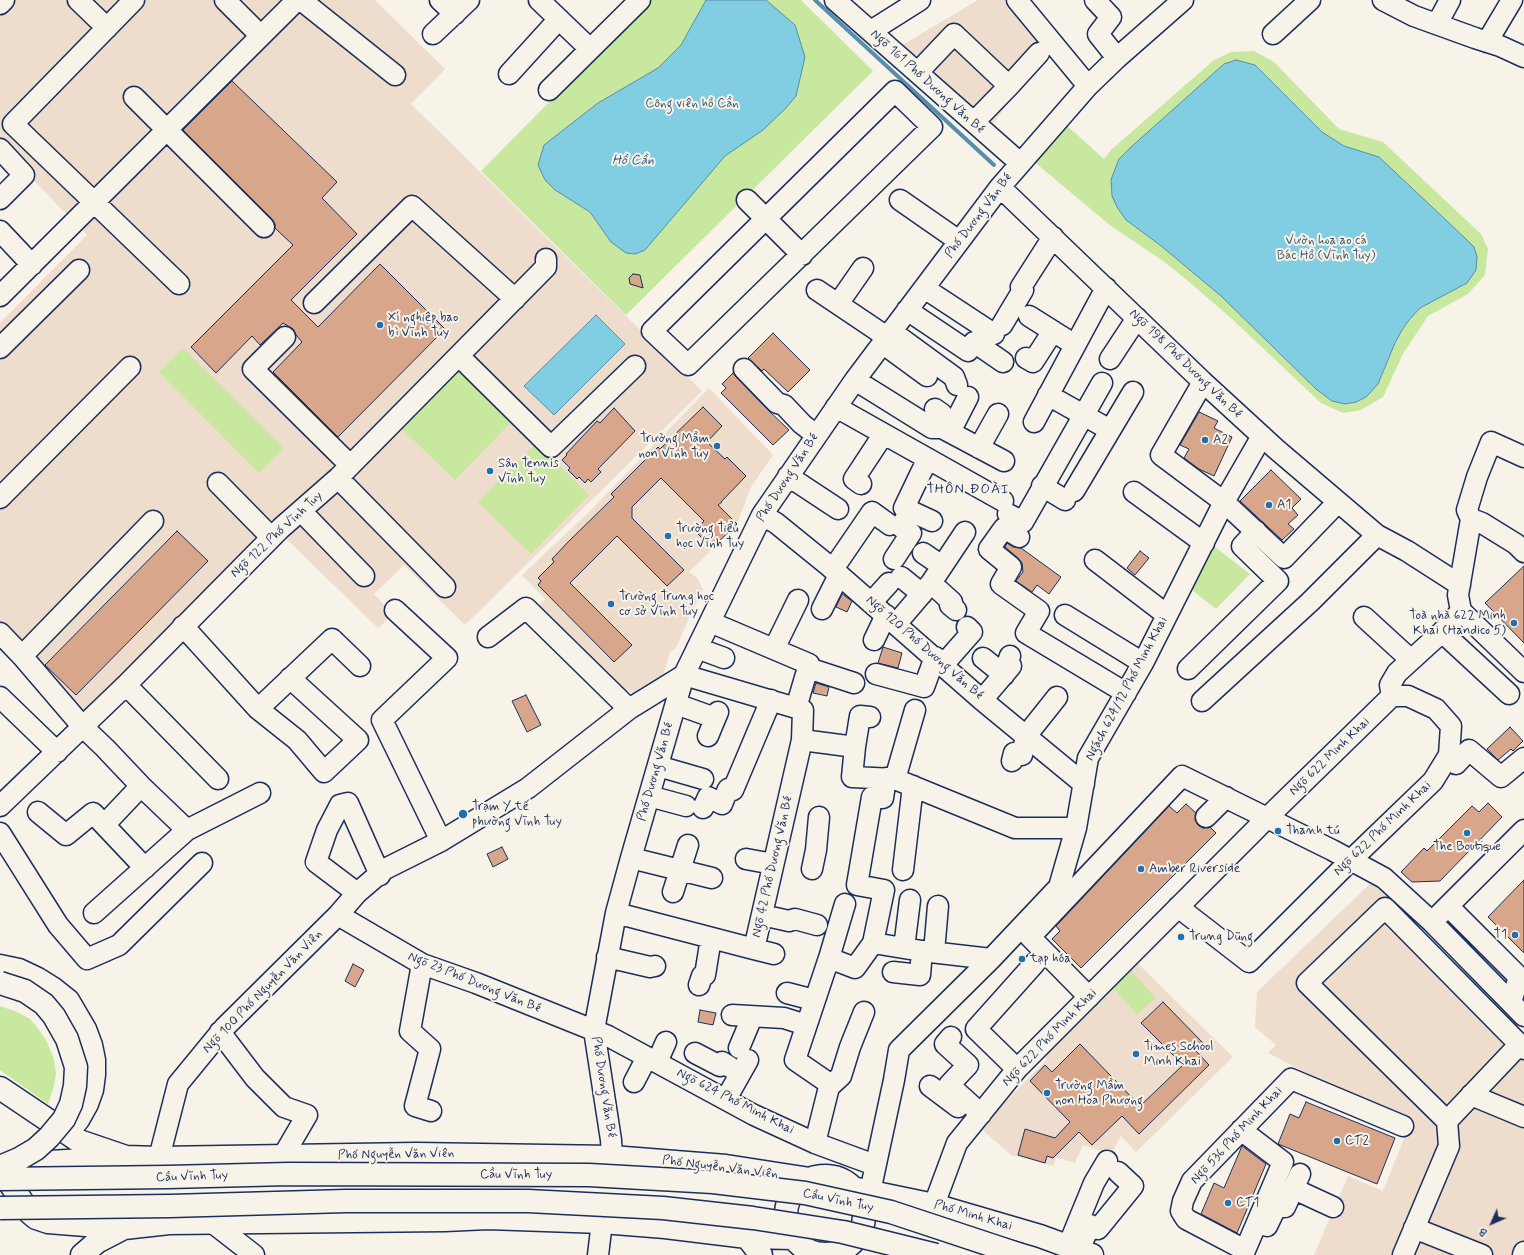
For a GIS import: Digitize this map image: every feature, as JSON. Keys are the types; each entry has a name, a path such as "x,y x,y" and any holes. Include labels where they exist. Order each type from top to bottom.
{"main road":[{"path":"0,983 24,991 44,1004 54,1016 67,1038 76,1067 75,1086 71,1104 64,1119 49,1137 36,1149 19,1158 3,1175"},
{"name":"Phố Nguyễn Văn Viên","path":"0,1088 78,1141 126,1157 159,1158 382,1154 612,1157 726,1166 810,1179"},
{"path":"382,1154 390,1160 394,1168 397,1189 396,1210 393,1217 389,1220"},
{"path":"441,1154 432,1161 428,1170 427,1192 430,1209 435,1216 445,1220"},
{"path":"3,1175 20,1171 34,1164 126,1157"},
{"name":"Cầu Vĩnh Tuy","path":"3,1175 161,1178 289,1174 589,1175 713,1182 805,1193 891,1212 1021,1255"},
{"path":"3,1175 30,1214 36,1218 48,1222 124,1228 169,1222 213,1223 445,1220 488,1218 602,1222 665,1227 747,1237 794,1245 818,1254 837,1254 852,1244 860,1234 863,1222 863,1210 860,1198 865,1184 842,1181 830,1177 816,1177 810,1179 797,1188 791,1194 786,1217 794,1245"},
{"name":"Phố Minh Khai","path":"865,1184 1040,1236 1080,1250"},
{"name":"Cầu Vĩnh Tuy","path":"0,1208 170,1206 346,1201 528,1201 656,1207 753,1218 843,1232 936,1255"},
{"path":"82,1255 97,1242 124,1228"},
{"path":"747,1237 761,1255"}],"street":[{"path":"0,4 4,0"},
{"path":"78,0 107,28"},
{"path":"134,0 13,124 179,284"},
{"path":"225,0 261,36"},
{"path":"4,284 32,265 297,0"},
{"path":"301,0 395,75"},
{"path":"433,34 462,7 440,0"},
{"path":"539,0 590,49"},
{"name":"Ngõ 161 Phố Dương Văn Bé","path":"835,0 918,72 938,110 974,122 1020,163"},
{"path":"871,31 920,0"},
{"path":"1017,0 1088,86"},
{"path":"1096,0 1110,17 1098,34 1117,58"},
{"name":"Phố Dương Văn Bé","path":"612,1157 594,1030 616,913 684,675 762,515 855,380 1000,187 1088,86 1117,58 1183,0"},
{"path":"1272,34 1310,0"},
{"path":"1383,0 1414,16 1500,46 1524,57"},
{"path":"1437,24 1450,0"},
{"path":"1487,42 1512,0"},
{"path":"549,90 634,2"},
{"path":"509,74 559,20"},
{"path":"918,72 954,34 1009,86"},
{"path":"974,122 1039,53"},
{"path":"895,91 938,110 932,127 688,366 652,331 765,218 895,91"},
{"path":"134,97 264,227"},
{"path":"0,149 24,175 0,199"},
{"name":"Ngõ 198 Phố Dương Văn Bé","path":"1000,187 1203,382 1262,436 1377,535 1407,551 1460,597"},
{"path":"747,200 802,255"},
{"path":"900,200 959,241"},
{"path":"314,303 412,206 515,299"},
{"path":"0,231 32,265"},
{"path":"965,387 960,373 991,337 1023,290 1016,284 1053,237"},
{"name":"Ngõ 122 Phố Vĩnh Tuy","path":"0,806 126,685 271,537 344,472 546,267 546,260"},
{"path":"838,304 863,268"},
{"path":"0,348 79,270"},
{"path":"924,288 991,337 1003,362"},
{"path":"1034,422 1106,288"},
{"path":"817,290 887,337 954,377 965,387"},
{"path":"907,310 968,352 974,342 991,337"},
{"path":"1029,316 1075,345"},
{"path":"1110,359 1136,318"},
{"path":"1026,358 1033,362 1053,331"},
{"path":"285,337 253,369 445,587"},
{"path":"887,337 927,376"},
{"path":"459,356 551,447 635,366"},
{"path":"0,498 130,367"},
{"path":"744,369 777,403 784,405 802,424 816,435"},
{"path":"855,380 932,428 940,423 965,387"},
{"path":"1203,382 1161,455 1224,502 1284,558 1338,502"},
{"path":"836,407 927,460 1005,508 1023,522 1042,486 1102,383"},
{"path":"1042,486 1070,496 1133,392"},
{"path":"1048,395 1110,430"},
{"path":"979,448 998,414"},
{"path":"940,423 979,448 1004,461"},
{"path":"861,484 854,480 883,435"},
{"name":"Ngách 624/12 Phố Minh Khai","path":"865,1184 894,1080 899,1050 1059,887 1076,828 1088,758 1143,663 1224,502 1262,436"},
{"path":"1392,696 1390,684 1397,673 1442,632 1460,597 1471,519 1467,510 1477,477 1491,442 1524,457"},
{"path":"927,460 904,508 932,521"},
{"path":"788,476 838,509"},
{"path":"218,483 271,537"},
{"path":"1134,492 1204,543"},
{"path":"301,511 364,576"},
{"path":"871,602 895,573 911,533 901,527 910,511"},
{"path":"822,609 836,572 872,512 890,525"},
{"name":"Ngõ 120 Phố Dương Văn Bé","path":"762,515 776,523 836,572 982,700 1084,784"},
{"path":"1471,519 1482,523 1516,544 1524,552"},
{"path":"22,656 153,521"},
{"path":"1019,537 1004,528 989,549 1011,567 1001,584 1039,611 1026,633 1126,693"},
{"path":"1188,669 1278,581 1242,546 1256,531"},
{"path":"874,640 891,620 927,589 965,532"},
{"path":"1202,701 1310,602 1377,535"},
{"path":"923,553 942,566"},
{"path":"1095,560 1167,615"},
{"path":"1420,566 1460,597 1524,672"},
{"path":"895,573 952,602 950,605 956,610"},
{"path":"774,649 798,600"},
{"path":"488,637 526,608 629,709"},
{"path":"395,610 447,658 382,720 441,840"},
{"path":"1065,615 1143,663"},
{"path":"1364,617 1411,660"},
{"path":"684,675 796,708 809,664 710,622"},
{"path":"183,626 258,709 297,740 324,772 358,740 290,678"},
{"path":"876,674 924,687 939,661 972,632 967,627"},
{"path":"1442,632 1509,694"},
{"path":"0,633 22,656 82,726 187,830"},
{"path":"258,709 332,639 360,666"},
{"path":"697,648 724,658"},
{"path":"982,700 1011,666 1008,662 1010,656"},
{"path":"983,658 1004,675"},
{"path":"808,668 854,683"},
{"name":"Ngõ 100 Phố Nguyễn Văn Viên","path":"159,1158 178,1084 220,1032 338,915 357,893 385,869 441,840 528,788 629,709 684,675"},
{"path":"126,685 218,778"},
{"name":"Ngõ 622 Minh Khai","path":"1268,818 1392,696"},
{"name":"Ngõ 622 Phố Minh Khai","path":"1178,907 1249,962 1351,860 1434,782 1449,755 1451,726 1436,709 1408,696 1392,696"},
{"path":"0,697 57,752"},
{"path":"1012,760 1014,753 1022,755 1026,736 1056,697"},
{"path":"649,796 694,807 708,798 722,804 728,789 733,790 771,700"},
{"path":"676,704 717,715 708,736"},
{"name":"Ngõ 42 Phố Dương Văn Bé","path":"616,913 754,949 802,740 803,710 796,708"},
{"path":"903,870 898,781 915,710"},
{"path":"870,717 860,716 852,777 898,781 1015,828 1076,828"},
{"path":"802,740 855,747"},
{"path":"1456,764 1469,750 1501,777 1524,758"},
{"path":"658,766 703,778"},
{"path":"1089,997 1030,937 1182,776 1268,818 1384,878 1432,922 1517,1009"},
{"path":"829,958 855,968 873,943 869,920 884,890 857,885 872,797 883,798 898,781"},
{"path":"105,824 141,786"},
{"path":"94,913 187,830 260,793"},
{"path":"1206,817 1226,797"},
{"path":"788,802 822,817 812,869"},
{"path":"357,893 316,862 327,830 340,805 348,803 380,874"},
{"path":"38,812 66,835 94,813 145,868"},
{"name":"Ngõ 622 Phố Minh Khai","path":"934,1205 957,1143 1017,1069 1268,818"},
{"path":"0,833 58,925 87,959 119,945 202,863"},
{"path":"1432,922 1521,838"},
{"path":"673,892 688,845"},
{"path":"631,858 712,878"},
{"path":"746,859 774,864"},
{"path":"893,972 920,975 920,950 910,900"},
{"path":"830,1087 827,1082 795,1060 814,1000 813,977 829,958 845,904"},
{"path":"920,950 938,906"},
{"path":"1448,906 1519,977 1517,1009"},
{"path":"1403,1255 1449,1146 1447,1121 1307,983 1385,908 1522,1047 1471,1095 1447,1121"},
{"name":"Ngõ 23 Phố Dương Văn Bé","path":"338,915 422,964 476,983 594,1030"},
{"path":"762,915 789,921 795,919 817,925"},
{"path":"699,985 702,976 705,975 711,938"},
{"path":"873,943 990,958"},
{"path":"754,949 774,954"},
{"path":"607,957 650,967 655,966"},
{"path":"422,964 410,1031 430,1049 416,1106 431,1111"},
{"path":"1017,1069 976,1029 1035,964"},
{"path":"0,965 19,969 54,988 69,1000 86,1029 95,1060 93,1090 80,1120 68,1134"},
{"path":"787,993 814,1000"},
{"path":"815,1143 830,1087 841,1076 850,1047 864,1012"},
{"path":"732,1015 784,1018 806,1025"},
{"path":"726,1099 752,1017"},
{"name":"Ngõ 624 Phố Minh Khai","path":"594,1030 652,1060 701,1092 726,1099 754,1115 815,1143 872,1164 865,1184"},
{"path":"220,1032 255,1078 284,1107 307,1115 283,1156"},
{"path":"951,1037 945,1044 968,1065 949,1085 978,1117"},
{"path":"634,1082 666,1042"},
{"path":"695,1053 720,1066 722,1062 737,1064"},
{"name":"Ngõ 536 Phố Minh Khai","path":"1247,1253 1186,1219 1181,1211 1183,1201 1192,1181 1291,1079 1403,1126"},
{"path":"930,1086 978,1117"},
{"path":"1471,1095 1524,1117"},
{"path":"1241,1130 1283,1162 1247,1253"},
{"path":"1112,1166 1133,1186 1098,1229 1090,1225 1080,1250 1094,1183 1112,1166"},
{"path":"1247,1253 1278,1203 1285,1207 1297,1181 1333,1207"},
{"path":"598,1255 602,1222"},
{"path":"213,1223 254,1255"},
{"path":"1414,1228 1482,1255"}],"shaded area":[{"path":"8,0 375,0 445,69 411,104 702,391 465,625 404,565 374,594 393,614 378,628 270,523 76,722 0,647 0,323 87,235 0,146 0,8"},
{"path":"978,0 1010,0 1048,46 989,130 899,47"},
{"path":"709,388 773,455 751,487 737,524 689,572 698,579 703,590 676,648 670,652 661,683 640,699 608,677 535,609 545,599 522,575 588,513"},
{"path":"1372,882 1524,1033 1524,1255 1314,1255 1348,1176 1383,1191 1409,1126 1268,1053 1276,1045 1255,1027 1257,992"},
{"name":"Times School Minh Khai","path":"1132,958 1233,1057 1136,1152 1121,1136 1111,1154 1083,1145 1075,1163 1056,1157 1053,1166 1011,1155 980,1128 1047,1059 1040,1052"}],"green space":[{"name":"Công viên hồ Cần","path":"650,0 801,0 873,71 626,315 481,171"},
{"name":"Vườn hoa ao cá Bác Hồ (Vĩnh Tuy)","path":"1254,51 1274,62 1339,129 1383,142 1481,234 1488,249 1485,275 1468,294 1428,316 1403,354 1383,397 1361,410 1343,413 1321,403 1232,319 1188,281 1163,261 1111,226 1032,160 1064,123 1104,159 1111,150 1214,60 1231,52"},
{"path":"183,348 284,448 259,473 159,372"},
{"path":"457,366 513,420 455,480 399,426"},
{"path":"536,443 589,495 531,554 478,502"},
{"path":"1211,544 1250,574 1216,609 1187,586"},
{"path":"1129,969 1156,998 1137,1014 1111,986"},
{"path":"0,1006 17,1012 30,1019 46,1040 54,1059 56,1074 48,1104 0,1070"}],"water":[{"name":"Hồ Cần","path":"706,0 766,0 795,25 805,57 796,96 763,130 725,156 645,250 635,254 626,253 611,242 590,212 555,190 545,180 538,165 544,145 598,103 658,68 681,45"},
{"name":"Vườn hoa ao cá Bác Hồ (Vĩnh Tuy)","path":"1236,60 1255,65 1322,132 1344,146 1379,157 1474,247 1477,257 1476,270 1467,283 1420,308 1402,330 1378,384 1366,397 1356,402 1345,404 1332,401 1316,389 1221,296 1160,245 1126,220 1117,207 1112,196 1111,180 1119,159 1224,64"},
{"path":"596,315 625,344 554,415 524,386"}],"building":[{"name":"Xí nghiệp bao bì Vĩnh Tuy","path":"232,81 337,182 322,198 357,234 291,300 318,327 380,264 445,329 338,437 273,372 302,342 293,329 283,323 260,345 252,336 216,373 191,347 293,245 275,228 275,224 272,219 183,130"},
{"path":"633,274 640,275 643,288 630,284 629,278"},
{"path":"773,333 810,370 788,392 764,369 762,371 748,358"},
{"path":"733,373 789,430 773,445 721,393 726,388 722,384"},
{"path":"703,407 722,426 707,442 725,459 727,457 746,476 718,505 737,524 712,548 695,531 704,521 661,478 632,507 632,518 684,570 667,586 617,536 570,583 632,645 614,662 538,585 541,581 538,578 554,562 552,559 614,497 611,494 658,447 660,449"},
{"path":"614,408 635,431 598,469 601,472 591,482 588,479 585,483 579,477 577,479 568,470 570,468 562,460 597,421 600,423"},
{"name":"A2","path":"1199,412 1218,421 1214,428 1232,437 1214,476 1199,469 1184,458 1189,449 1180,445"},
{"name":"A1","path":"1271,470 1301,499 1292,508 1298,515 1288,524 1294,529 1282,540 1240,501"},
{"path":"177,531 208,561 76,695 45,665"},
{"path":"1007,543 1013,547 1021,548 1061,577 1049,594 1037,585 1032,592 1016,581 1023,572 1022,563 1005,547"},
{"path":"1140,551 1149,558 1135,575 1127,568"},
{"name":"Toà nhà 622 Minh Khai (Handico 5)","path":"1524,566 1524,643 1485,603"},
{"path":"842,594 852,601 847,612 836,607"},
{"path":"883,647 902,653 898,668 878,663"},
{"path":"816,683 829,687 827,696 813,693"},
{"path":"526,695 541,725 527,732 512,701"},
{"path":"1510,727 1523,741 1513,751 1511,749 1498,760 1487,749"},
{"name":"The Boutique","path":"1488,803 1502,817 1440,881 1412,882 1401,872 1424,848 1427,851 1472,806 1479,812"},
{"name":"Amber Riverside","path":"1186,804 1196,813 1195,820 1198,825 1203,828 1210,827 1216,833 1081,968 1052,939 1060,931 1056,926 1169,806 1177,813"},
{"path":"502,847 508,859 493,867 487,854"},
{"name":"T1","path":"1524,880 1524,953 1488,917"},
{"path":"353,964 364,970 355,987 345,981"},
{"path":"1163,1002 1204,1044 1196,1051 1209,1065 1139,1134 1122,1116 1092,1145 1079,1132 1053,1158 1047,1156 1045,1163 1018,1155 1025,1129 1055,1138 1070,1122 1030,1081 1045,1065 1052,1072 1080,1044 1140,1106 1183,1065 1141,1023"},
{"path":"700,1010 716,1013 713,1025 698,1022"},
{"name":"CT2","path":"1306,1102 1395,1138 1377,1184 1278,1144 1290,1114 1299,1118"},
{"name":"CT1","path":"1242,1146 1266,1164 1237,1233 1201,1214 1214,1183 1224,1188"}],"waterway":[{"path":"815,0 994,165"}],"place":[{"name":"Xí nghiệp bao bì Vĩnh Tuy","path":"380,325"},
{"name":"A2","path":"1205,440"},
{"name":"Trường Mầm non Vĩnh Tuy","path":"717,446"},
{"name":"Sân Tennis Vĩnh Tuy","path":"490,471"},
{"name":"A1","path":"1269,505"},
{"name":"Trường Tiểu học Vĩnh Tuy","path":"668,536"},
{"name":"Trường Trung học cơ sở Vĩnh Tuy","path":"611,604"},
{"name":"Toà nhà 622 Minh Khai (Handico 5)","path":"1514,623"},
{"name":"Trạm Y tế phường Vĩnh Tuy","path":"463,814"},
{"name":"Thanh tú","path":"1278,831"},
{"name":"The Boutique","path":"1467,833"},
{"name":"Amber Riverside","path":"1141,869"},
{"name":"T1","path":"1515,935"},
{"name":"Trung Dũng","path":"1181,937"},
{"name":"tạp hóa","path":"1022,959"},
{"name":"Times School Minh Khai","path":"1136,1054"},
{"name":"Trường Mầm non Hoa Phượng","path":"1047,1093"},
{"name":"CT2","path":"1337,1141"},
{"name":"CT1","path":"1228,1203"}],"district":[{"name":"THÔN ĐOÀI","path":"968,490"}]}
